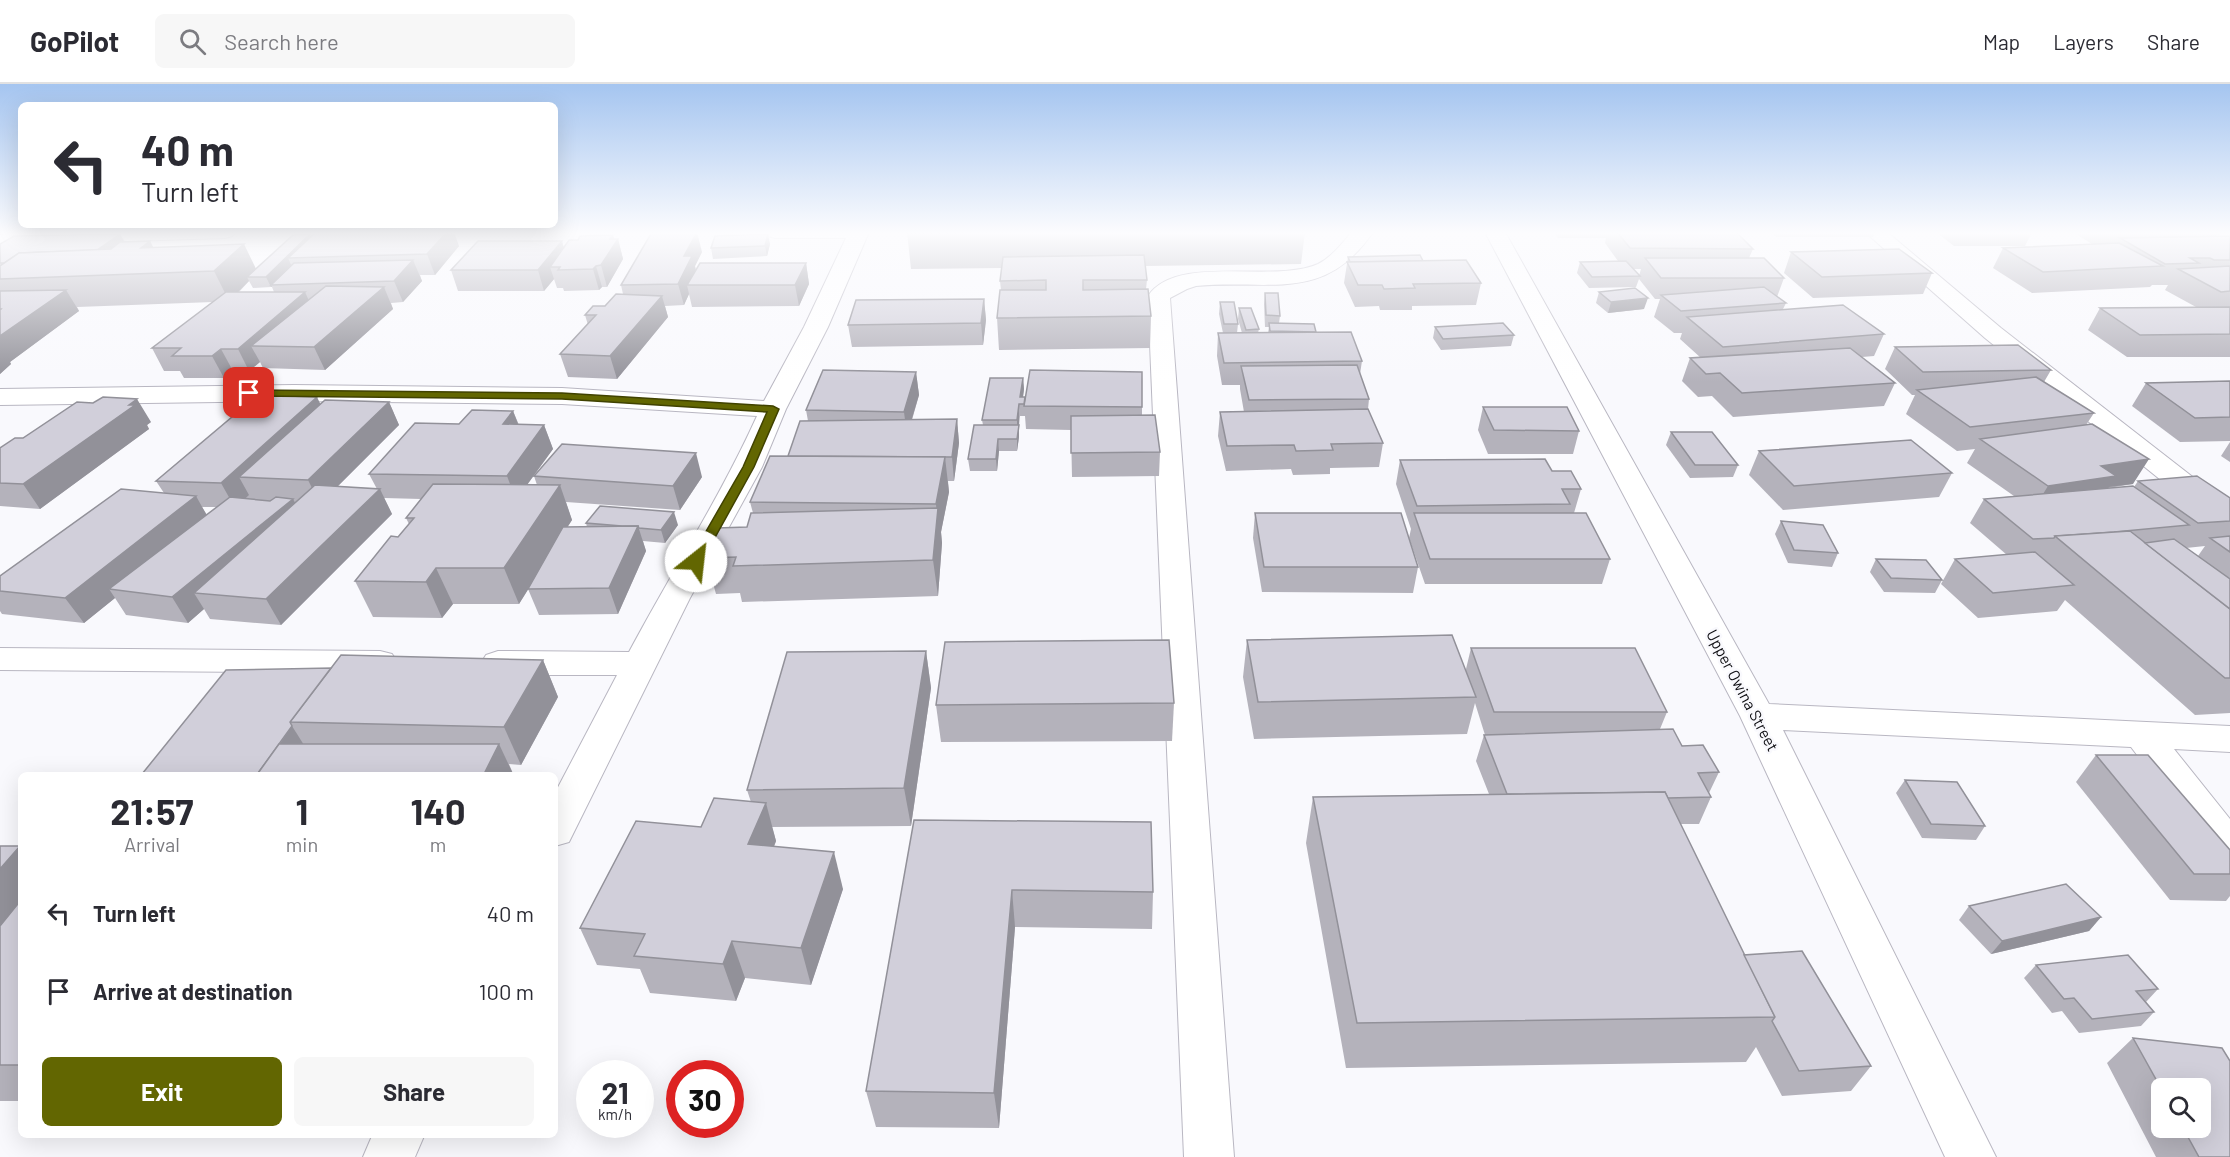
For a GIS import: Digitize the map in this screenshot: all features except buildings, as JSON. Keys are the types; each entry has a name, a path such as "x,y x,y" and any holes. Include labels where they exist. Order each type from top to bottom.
{"street":[{"path":"558,825 640,664 748,467 773,409 816,327 836,282"},
{"path":"1191,282 1180,284 1159,296 1209,1157"},
{"name":"Upper Owina Street","path":"1523,282 1758,716 1971,1157"},
{"path":"1934,282 1993,333 2230,520"},
{"path":"0,397 294,393 562,396 773,409"},
{"path":"0,659 415,663"},
{"path":"462,663 640,664"},
{"path":"1758,716 2230,739"},
{"path":"2141,734 2230,848"},
{"path":"388,1157 398,1138"}],"route":[{"path":"249,393 562,396 773,409 748,467 696,561"}]}
